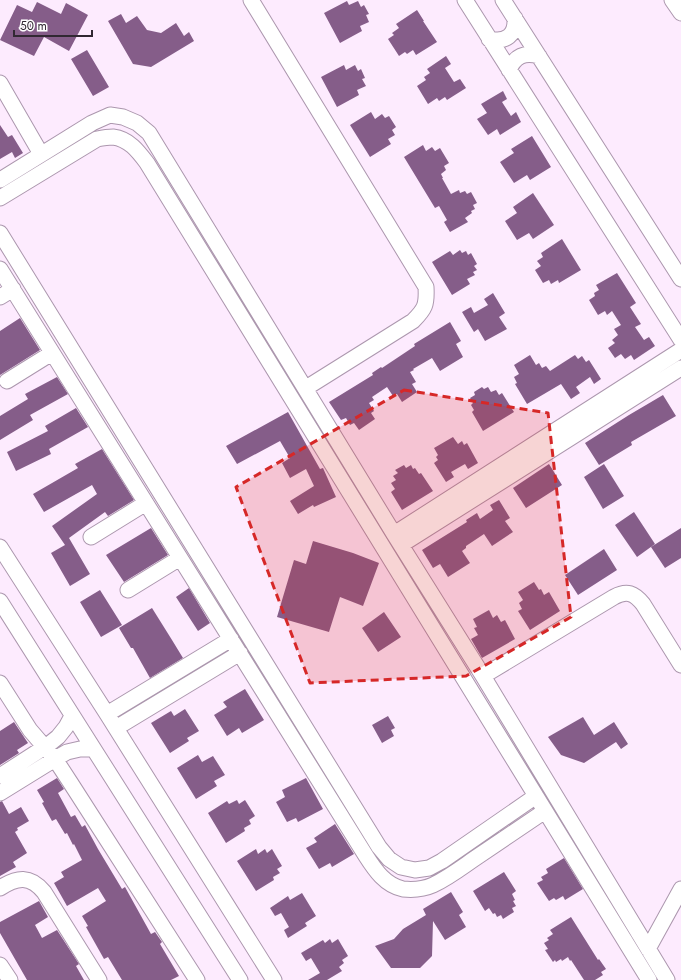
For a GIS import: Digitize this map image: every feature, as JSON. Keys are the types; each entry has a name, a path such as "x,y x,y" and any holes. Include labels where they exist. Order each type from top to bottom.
{"street":[{"path":"251,0 426,288 426,300 422,312 413,321 306,388"},
{"path":"465,0 681,340"},
{"path":"503,0 681,279"},
{"path":"672,0 681,13"},
{"path":"489,39 497,41 505,39 512,34 515,26 515,18"},
{"path":"509,70 512,63 524,54 538,56"},
{"path":"0,83 41,154"},
{"path":"0,180 92,123 110,115 124,117 137,123 149,133 483,676 667,980"},
{"path":"0,198 97,139 112,137 127,141 138,151 156,177 649,980"},
{"path":"0,233 379,847 389,860 401,867 415,870 429,868 442,861 536,796"},
{"path":"0,269 6,293 52,353 376,872 390,884 404,889 420,889 434,884 545,811"},
{"path":"398,540 681,350"},
{"path":"8,381 52,353"},
{"path":"398,540 681,368"},
{"path":"91,537 146,503"},
{"path":"165,534 180,525"},
{"path":"0,547 116,728 274,980"},
{"path":"128,590 180,558"},
{"path":"483,676 622,593 630,594 638,598 643,604 681,664"},
{"path":"0,601 240,980"},
{"path":"107,714 231,639"},
{"path":"116,728 240,653"},
{"path":"0,683 30,730 50,753 198,980"},
{"path":"0,793 50,753 58,737 72,716"},
{"path":"304,757 318,748"},
{"path":"0,776 50,753 93,749"},
{"path":"0,888 15,880 24,879 32,881 38,886 44,892 99,980"},
{"path":"648,950 681,889"},
{"path":"0,965 10,980"}],"highlighted area":[{"path":"404,390 548,413 571,617 466,676 310,683 236,487"}],"building":[{"path":"347,1 349,5 358,1 361,7 364,5 369,14 366,15 369,22 360,26 362,31 340,43 324,13"},
{"path":"37,2 61,14 66,3 88,15 69,51 44,37 34,56 0,40 17,5 32,12"},
{"path":"417,10 437,42 416,55 413,50 407,54 405,52 399,56 388,39 394,35 392,33 399,28 396,24"},
{"path":"121,14 126,23 137,16 147,30 161,33 176,23 184,36 189,32 194,41 151,67 133,64 108,21"},
{"path":"87,50 109,87 93,96 71,59"},
{"path":"446,56 451,64 445,68 454,82 460,79 466,88 447,100 445,97 439,101 437,98 428,104 417,86 426,80 424,77 430,73 427,69"},
{"path":"344,65 346,70 355,65 358,71 361,69 365,78 362,79 366,86 357,90 359,95 337,107 321,77"},
{"path":"503,91 507,99 502,102 511,116 516,112 521,122 500,135 497,129 488,135 477,119 487,113 481,104"},
{"path":"371,112 375,119 382,114 385,118 389,116 396,127 392,130 395,135 388,139 391,144 370,157 350,125"},
{"path":"0,125 8,137 12,135 23,153 15,158 12,152 0,159"},
{"path":"532,136 551,167 530,180 527,175 514,183 500,162 514,153 511,149"},
{"path":"423,145 426,151 432,147 435,151 440,148 449,163 444,166 446,170 441,174 451,194 459,190 460,193 465,191 467,194 471,192 477,203 473,205 475,209 471,211 472,213 465,218 468,222 450,232 444,222 447,220 439,206 435,208 404,157"},
{"path":"533,193 554,225 533,239 529,233 517,240 505,221 517,213 513,207"},
{"path":"562,239 581,270 559,283 558,280 551,284 549,280 543,283 535,270 541,266 537,261 543,257 541,253"},
{"path":"460,250 462,253 466,251 468,255 471,253 477,264 474,266 477,270 473,272 475,275 467,279 470,284 452,295 432,262 450,251 453,255"},
{"path":"617,273 636,303 630,307 641,324 635,327 644,340 649,337 655,346 634,360 631,355 625,359 621,354 615,358 608,348 615,343 612,340 618,335 614,329 621,325 612,311 607,315 605,311 598,315 589,300 595,296 594,293 599,290 596,285"},
{"path":"493,293 505,313 499,317 507,329 485,341 478,329 474,332 462,312 471,307 474,313 488,305 484,299"},
{"path":"20,318 40,350 0,375 0,331"},
{"path":"450,322 461,341 456,344 463,357 440,371 432,358 413,369 414,370 410,372 416,382 412,384 417,392 402,402 397,394 393,396 387,387 372,397 374,400 369,403 374,411 371,413 375,419 359,430 354,423 350,425 346,418 341,420 329,402 373,375 372,373 415,346 414,344"},
{"path":"530,355 536,365 539,363 542,368 546,366 550,371 575,355 578,359 582,356 586,362 589,360 601,379 594,384 590,377 576,387 580,393 571,399 561,384 527,404 515,384 517,383 514,377 519,374 514,365"},
{"path":"57,377 68,394 30,415 33,420 0,440 0,416 28,399 25,394"},
{"path":"482,387 484,389 488,387 491,392 496,390 499,395 502,393 514,412 483,431 472,412 474,410 471,405 473,403 470,398 475,395 474,392"},
{"path":"663,395 676,416 631,442 632,445 599,465 585,443"},
{"path":"76,408 88,427 49,449 51,454 16,471 7,452 48,431 45,426"},
{"path":"288,412 320,469 323,468 336,497 314,507 313,505 298,514 290,501 314,486 306,469 290,478 282,463 290,458 280,441 237,464 226,446"},
{"path":"453,437 458,444 462,441 464,445 467,443 478,463 468,469 465,464 451,472 454,477 446,482 434,463 438,460 436,457 438,455 434,448"},
{"path":"102,449 134,500 108,516 105,512 69,538 90,574 70,586 51,553 65,545 52,526 97,494 92,485 44,512 33,494 78,468 75,464"},
{"path":"549,464 562,485 526,508 513,488"},
{"path":"604,464 624,496 603,509 584,477"},
{"path":"404,465 406,468 411,465 419,474 421,473 433,491 402,510 391,492 395,489 391,483 396,480 393,476 398,473 395,470"},
{"path":"499,500 510,518 505,521 513,532 492,546 484,534 466,546 466,548 462,551 470,563 448,577 440,564 433,568 422,550 467,522 466,520 477,513 480,519 493,510 490,505"},
{"path":"634,512 655,544 637,557 615,525"},
{"path":"151,528 168,555 124,582 106,555"},
{"path":"681,528 681,558 665,568 651,547"},
{"path":"313,541 353,553 379,563 363,606 340,597 329,632 277,617 294,560 306,564"},
{"path":"604,549 617,570 578,595 565,575"},
{"path":"534,582 539,590 541,589 544,595 549,592 560,611 530,630 518,611 522,609 519,603 523,600 518,592"},
{"path":"189,588 210,623 198,631 176,597"},
{"path":"100,590 122,625 101,637 80,602"},
{"path":"152,608 183,658 150,678 133,648 131,648 119,628"},
{"path":"489,610 493,618 497,615 501,622 505,620 515,639 482,658 471,639 478,635 474,628 477,627 473,619"},
{"path":"384,612 401,637 378,652 362,628"},
{"path":"245,689 264,720 242,733 239,728 227,736 214,715 227,707 223,702"},
{"path":"185,709 199,731 187,738 189,741 170,753 151,723 171,711 174,716"},
{"path":"388,716 395,728 391,730 394,736 382,743 372,725"},
{"path":"583,717 594,735 614,722 628,744 621,749 616,742 584,763 561,755 548,737"},
{"path":"14,722 28,743 17,750 19,753 0,765 0,731"},
{"path":"198,755 202,762 213,756 225,775 214,781 217,786 196,799 177,768"},
{"path":"57,778 64,789 58,793 71,817 75,815 82,827 85,825 122,889 125,887 151,934 155,932 162,942 160,944 179,976 171,980 122,980 108,957 104,959 86,927 88,926 82,916 106,901 98,888 67,906 54,883 64,877 61,872 82,860 67,833 65,834 56,819 52,821 37,790"},
{"path":"306,778 323,809 298,822 296,818 287,822 276,802 285,797 282,790"},
{"path":"237,800 239,804 245,800 255,816 249,820 251,824 244,828 245,831 226,843 208,813 227,801 229,804"},
{"path":"2,801 9,814 21,807 29,821 17,828 18,830 15,832 27,853 13,862 16,867 0,876 0,802"},
{"path":"335,824 354,854 332,867 330,863 319,869 306,848 317,842 314,838"},
{"path":"256,849 258,854 265,849 267,853 272,849 282,866 277,869 280,873 273,877 274,880 256,891 237,861"},
{"path":"564,858 583,889 565,900 563,896 556,900 554,898 549,901 537,883 543,880 541,877 548,873 546,869"},
{"path":"504,872 516,891 512,894 515,900 513,901 516,906 512,908 514,912 503,919 501,915 497,917 495,913 493,914 489,908 485,911 473,891"},
{"path":"451,892 463,912 459,915 466,927 445,940 433,921 432,956 420,968 391,968 375,946 394,939 403,929 426,915 423,909"},
{"path":"302,893 316,916 305,923 307,926 288,938 284,930 289,927 281,913 275,916 270,908 288,896 290,900"},
{"path":"39,901 48,917 35,925 42,938 57,930 79,964 76,966 84,980 27,980 0,933 0,922"},
{"path":"571,917 598,960 599,959 606,969 601,972 603,975 595,980 584,980 568,957 562,961 561,959 553,962 545,950 548,949 544,943 549,940 547,938 553,934 550,930"},
{"path":"330,939 332,943 338,939 348,956 342,960 344,963 339,967 342,971 327,980 308,980 320,973 311,958 306,961 301,953 323,940 325,943"}]}
